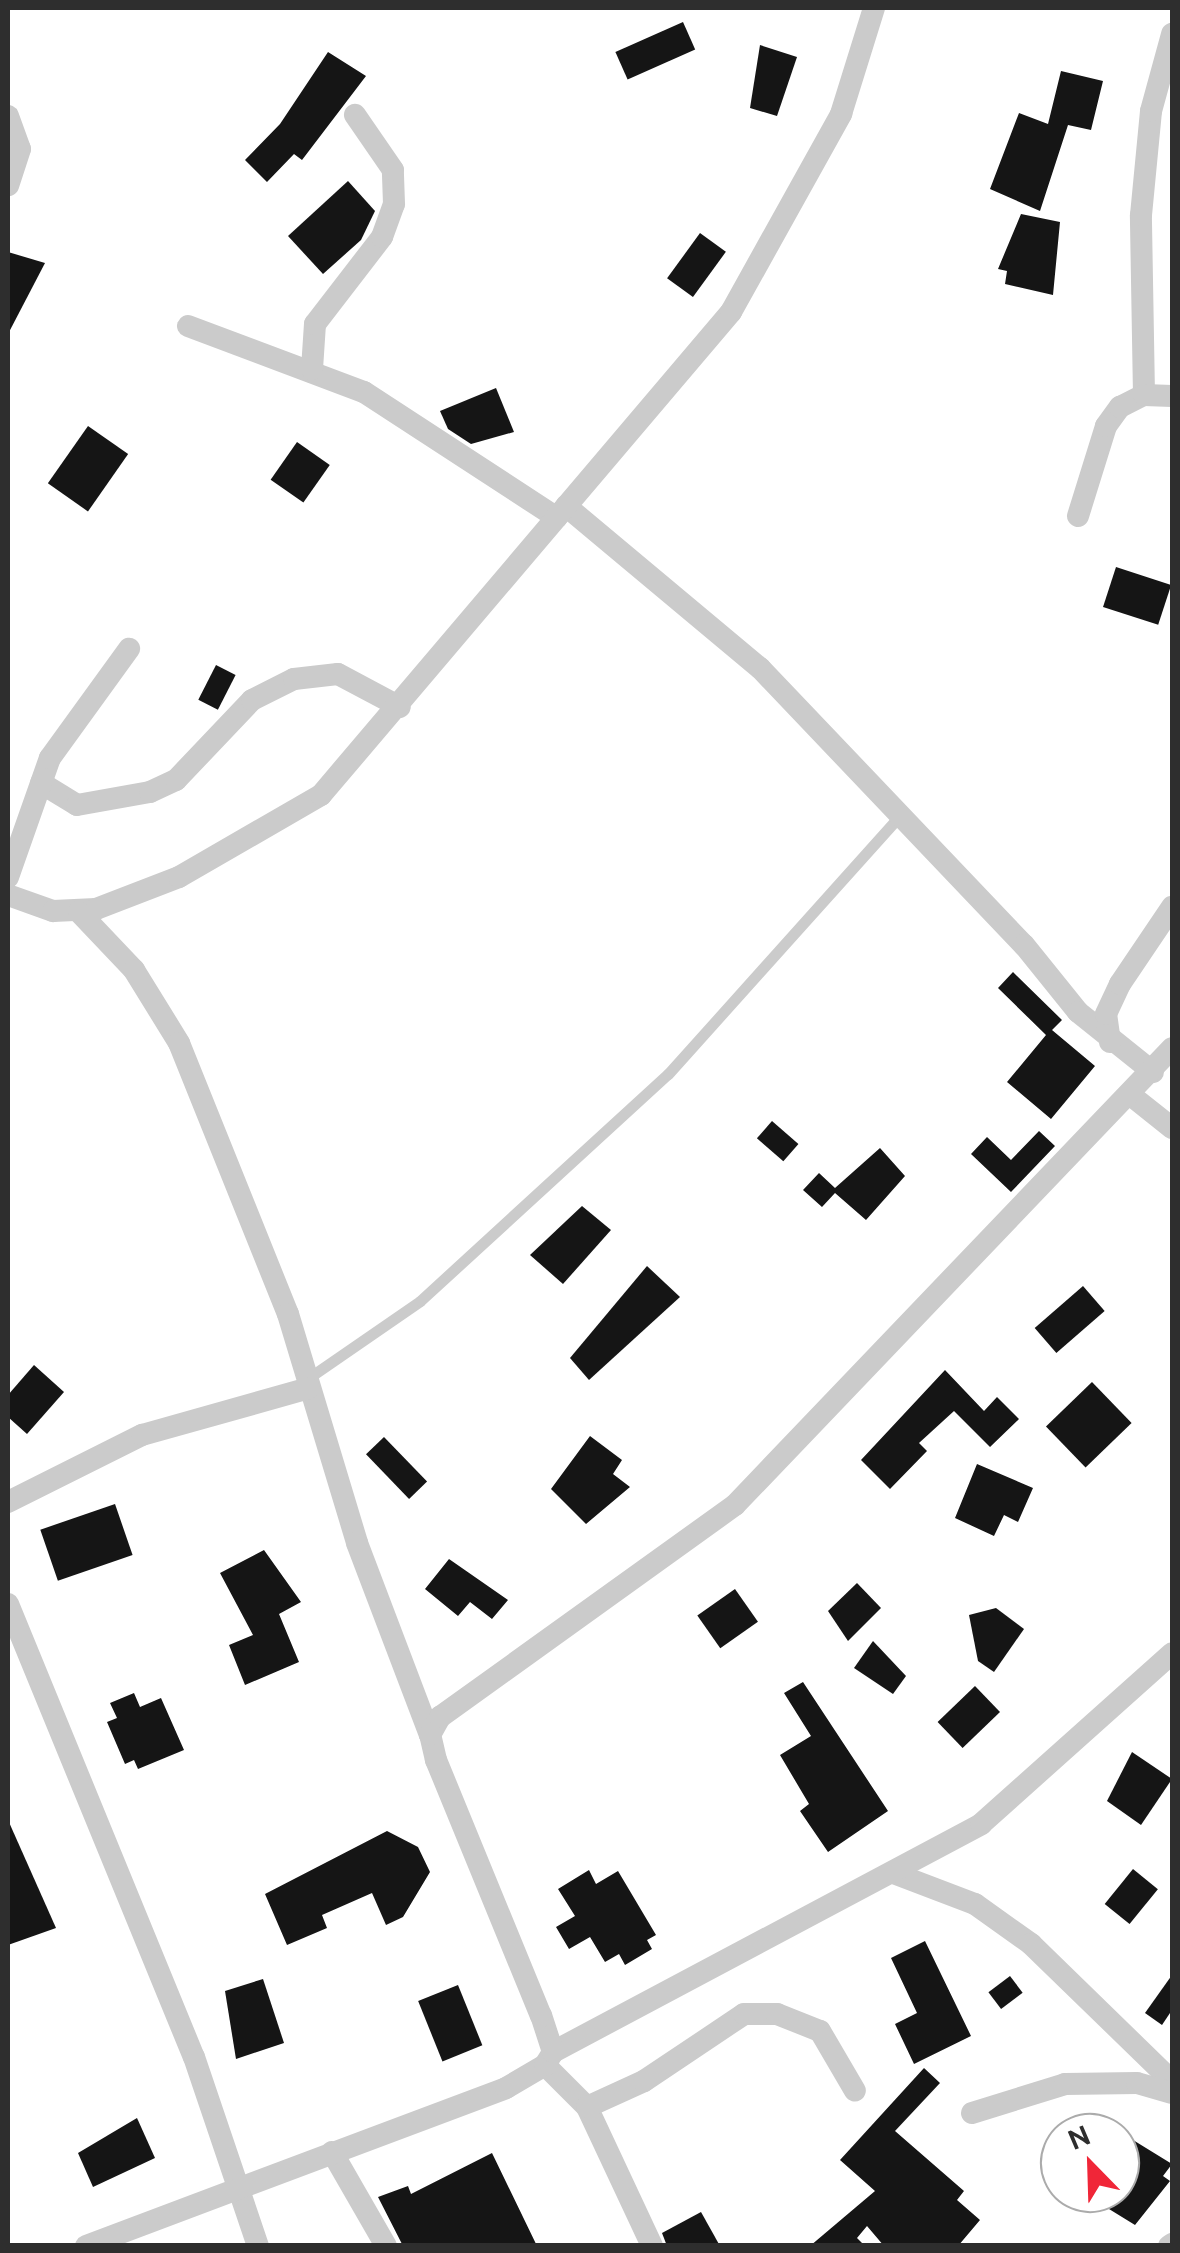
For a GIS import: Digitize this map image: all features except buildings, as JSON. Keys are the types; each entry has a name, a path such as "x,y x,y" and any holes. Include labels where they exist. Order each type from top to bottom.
{"street":[{"path":"8,896 78,912 179,877 282,824 322,794 400,707 741,296 841,114 874,8"},
{"path":"1144,395 1140,216 1151,111 1172,34"},
{"path":"8,116 20,149 8,185"},
{"path":"312,369 314,324 382,236 397,186 356,116"},
{"path":"188,326 312,369 364,392 562,512 760,668 1110,1042 1153,1072"},
{"path":"1078,516 1106,426 1120,406 1144,395 1172,396"},
{"path":"8,877 40,783 70,725 129,649"},
{"path":"40,783 76,805 150,792 176,780 252,700 294,679 338,674 400,707"},
{"path":"1110,1042 1106,1014 1120,984 1172,907"},
{"path":"78,912 134,970 180,1042 308,1384 430,1735 549,2058 587,2107 652,2246"},
{"path":"430,1735 463,1697 735,1505 1133,1097 1172,1048"},
{"path":"1133,1097 1172,1128"},
{"path":"8,1502 142,1435 308,1384"},
{"path":"8,1604 194,2058 258,2246"},
{"path":"86,2246 506,2088 549,2058 896,1874 981,1824 1171,1657"},
{"path":"896,1874 975,1904 1032,1944 1172,2081"},
{"path":"587,2107 644,2081 744,2014 777,2014 820,2031 855,2091"},
{"path":"972,2113 1080,2082 1172,2093"},
{"path":"332,2152 386,2246"}],"lane":[{"path":"308,1384 420,1301 668,1074 898,818"}]}
